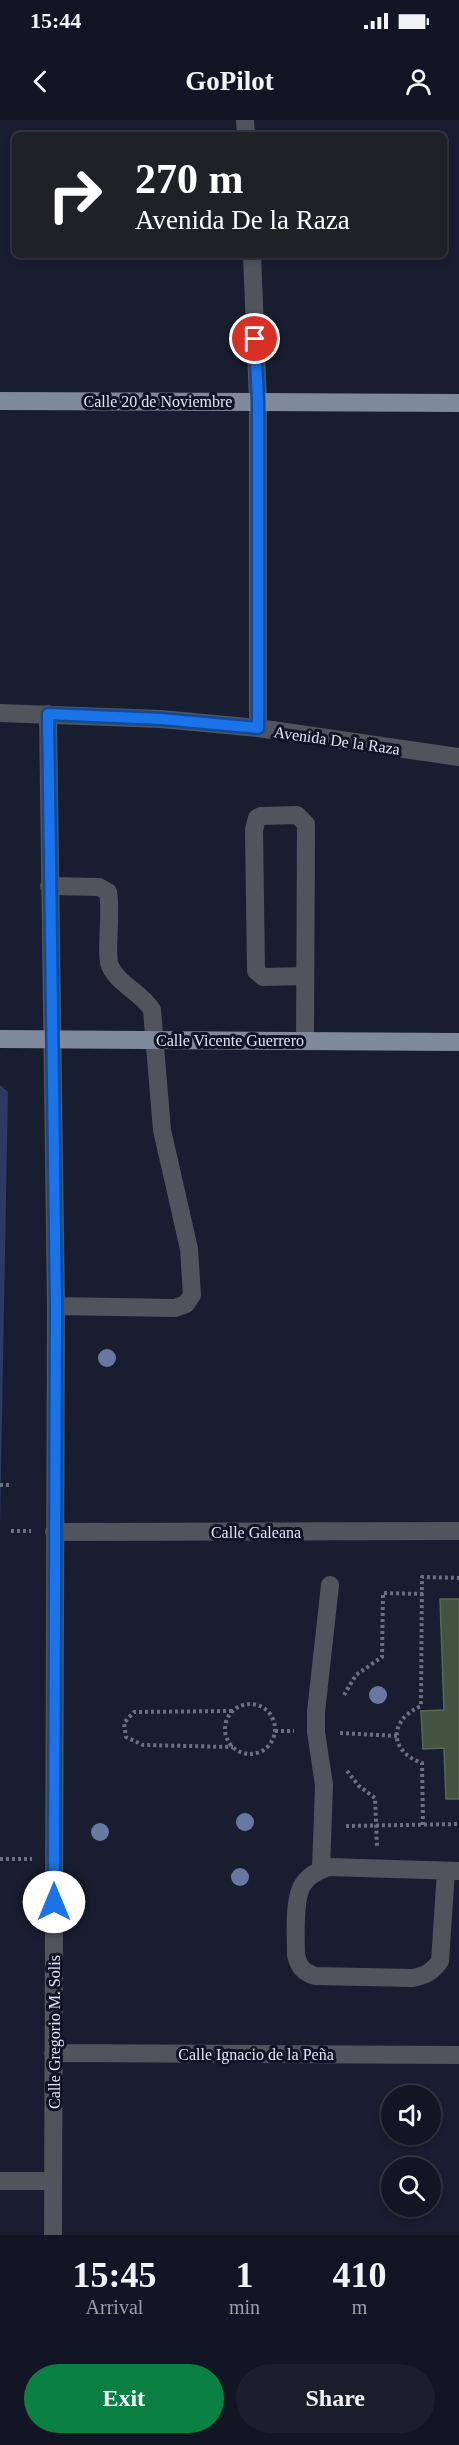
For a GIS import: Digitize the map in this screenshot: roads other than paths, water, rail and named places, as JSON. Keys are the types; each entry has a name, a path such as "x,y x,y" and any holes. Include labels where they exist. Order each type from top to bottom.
{"main road":[{"name":"Calle 20 de Noviembre","path":"0,401 459,403"},
{"name":"Calle Vicente Guerrero","path":"0,1039 459,1042"}],"street":[{"path":"252,258 258,401 258,728"},
{"name":"Avenida De la Raza","path":"0,712 161,719 258,728 459,757"},
{"name":"Calle Gregorio M. Solis","path":"48,714 56,1306 53,2235"},
{"path":"305,976 262,977 256,971 254,830 255,823 261,816 297,815 306,824 305,1040"},
{"path":"49,886 99,887 108,892 111,904 109,964 115,974 147,1002 152,1010 162,1130 189,1249 192,1295 186,1304 175,1308 56,1306"},
{"name":"Calle Galeana","path":"54,1532 459,1531"},
{"path":"321,1870 324,1785 316,1732 316,1712 330,1585"},
{"path":"328,1867 453,1871 440,1961 434,1970 423,1976 412,1978 315,1976 304,1972 296,1955 298,1891 304,1881 321,1870 328,1867"},
{"name":"Calle Ignacio de la Peña","path":"53,2053 459,2055"},
{"path":"0,2181 53,2181"}]}
